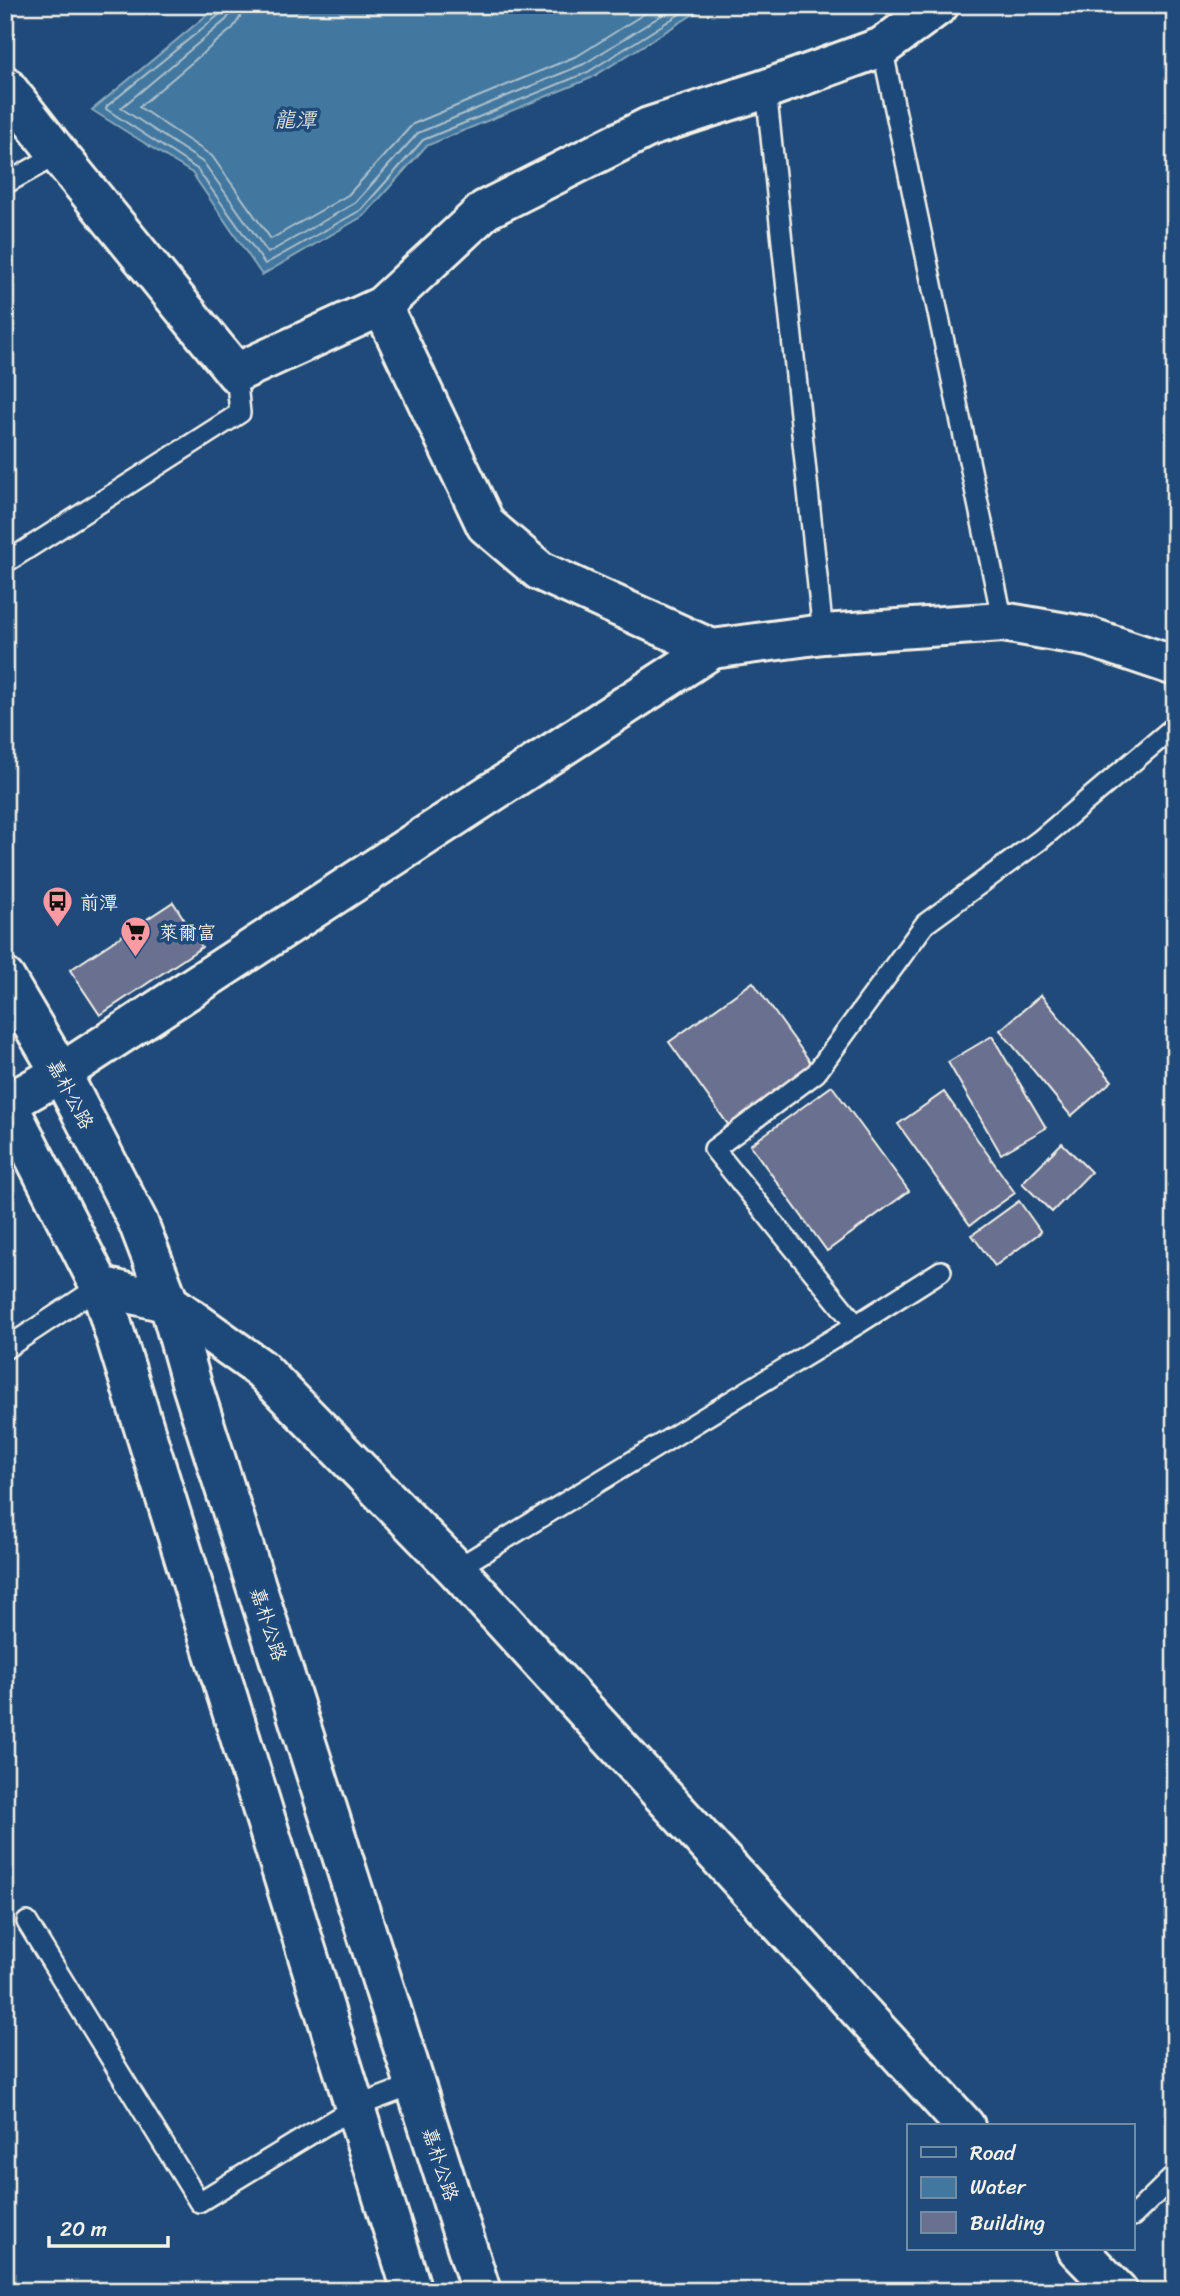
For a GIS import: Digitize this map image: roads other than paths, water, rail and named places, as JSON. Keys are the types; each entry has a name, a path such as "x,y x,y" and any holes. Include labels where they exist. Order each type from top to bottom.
{"street":[{"path":"5,86 236,373 382,306 485,209 649,127 882,47 939,5"},
{"path":"382,306 486,525 540,571 712,649"},
{"path":"412,2291 100,1286 6,1102 61,1073 712,649 823,634 1003,622 1089,638 1175,666"},
{"name":"嘉朴公路","path":"5,978 61,1073 138,1222 169,1303 192,1385 481,2291"},
{"path":"100,1286 169,1303 261,1369 456,1569 963,2124"},
{"path":"1088,2252 1118,2291"}],"lane":[{"path":"882,47 1003,622"},
{"path":"766,89 823,634"},
{"path":"5,184 58,154"},
{"path":"5,563 240,413 236,373"},
{"path":"856,1325 714,1149 816,1073 925,924 1040,840 1175,726"},
{"path":"456,1569 941,1271"},
{"path":"5,1349 100,1286"},
{"path":"27,1922 199,2202 355,2106 416,2084"},
{"path":"1134,2215 1175,2175"}],"water":[{"name":"龍潭","path":"219,5 708,5 591,78 426,146 365,215 262,275 192,173 92,110"}],"place":[{"name":"前潭","path":"57,929"},
{"name":"萊爾富","path":"136,959"}]}
